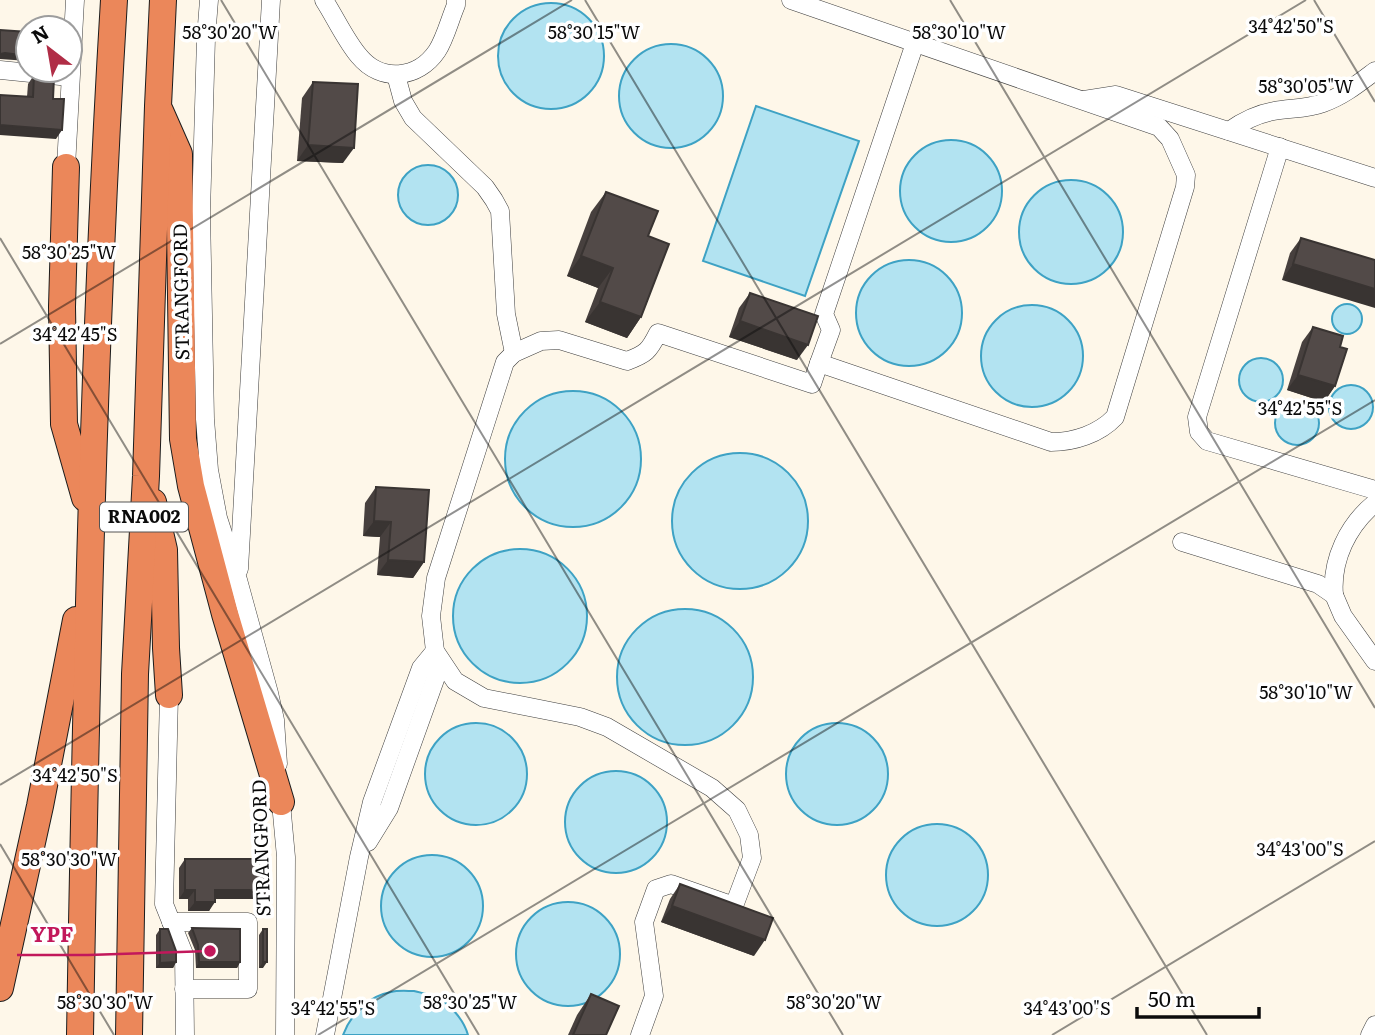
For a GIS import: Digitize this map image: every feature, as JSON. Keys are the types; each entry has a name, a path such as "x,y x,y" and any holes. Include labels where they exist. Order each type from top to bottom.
{"highway":[{"name":"RNA002","path":"80,1035 91,531 114,0"},
{"name":"RNA002","path":"129,1035 135,674 146,476 163,0"},
{"path":"158,106 179,154 183,439 191,486 225,614 281,802"},
{"path":"0,988 34,831 91,531 64,424 62,307 66,167"},
{"path":"146,476 164,550 169,695"}],"street":[{"name":"STRANGFORD","path":"209,0 201,212 205,419 209,470 218,518 238,580 275,720 286,857 285,1035"},
{"name":"STRANGFORD","path":"238,580 271,0"},
{"path":"324,0 359,57 377,71 396,75 419,69 437,50 456,0"},
{"path":"791,0 1159,127 1170,139 1186,175 1182,200 1115,417 1105,427 1067,442 1051,442 819,363"},
{"path":"640,1035 654,996 644,922 656,889 671,884 734,906 752,858 749,835 737,810 712,788 607,727 580,717 484,698 455,681 435,651 431,616 436,578 505,362 514,353 541,341 559,340 627,361 650,349 658,332 812,384 831,330 824,314 915,43"},
{"path":"1229,131 1258,115 1335,99 1375,71"},
{"path":"396,75 403,101 413,118 485,187 500,212 506,314 514,353"},
{"path":"66,167 70,84"},
{"path":"1080,100 1116,95 1375,178"},
{"path":"1280,147 1197,417 1199,432 1207,441 1375,490"},
{"path":"1375,503 1357,522 1343,544 1335,566 1333,583 1334,595 1343,616 1375,661"},
{"path":"1182,542 1318,584 1334,595"},
{"path":"325,1035 372,802 421,668 435,651"},
{"path":"169,695 164,904 184,954 184,1035"},
{"path":"171,922 248,922 248,989 184,989"},
{"path":"1370,1035 1375,1025"}],"water":[{"path":"551,3 571,7 589,18 600,36 604,56 600,76 589,94 571,105 551,109 531,105 513,94 502,76 498,56 502,36 513,18 531,7"},
{"path":"671,44 691,48 708,59 719,76 723,96 719,116 708,133 691,144 671,148 651,144 634,133 623,116 619,96 623,76 634,59 651,48"},
{"path":"756,106 859,141 805,296 703,261"},
{"path":"951,140 971,143 994,162 999,171 1002,191 999,211 980,234 971,239 951,242 931,239 908,220 903,211 900,191 903,171 922,148 931,143"},
{"path":"422,165 434,165 450,173 456,183 456,207 450,217 434,225 422,225 406,217 398,201 398,189 406,173"},
{"path":"1071,180 1091,184 1108,195 1119,212 1123,232 1119,252 1108,269 1091,280 1071,284 1051,280 1034,269 1023,252 1019,232 1023,212 1034,195 1051,184"},
{"path":"909,260 929,264 946,276 958,293 962,313 958,333 946,350 929,362 909,366 889,362 872,350 860,333 856,313 860,293 872,276 889,264"},
{"path":"1347,304 1358,308 1362,319 1358,330 1347,334 1336,330 1332,319 1336,308"},
{"path":"1032,305 1061,313 1075,327 1083,356 1075,385 1061,399 1032,407 1003,399 989,385 981,356 989,327 1003,313"},
{"path":"1261,358 1277,364 1283,380 1277,396 1261,402 1245,396 1239,380 1245,364"},
{"path":"1351,385 1367,391 1373,407 1367,423 1351,429 1335,423 1329,407 1335,391"},
{"path":"573,391 599,396 621,411 636,433 641,459 636,485 621,507 599,522 573,527 547,522 525,507 510,485 505,459 510,433 525,411 547,396"},
{"path":"1297,401 1313,407 1319,423 1313,439 1297,445 1281,439 1275,423 1281,407"},
{"path":"740,453 766,458 788,473 803,495 808,521 803,547 788,569 766,584 740,589 714,584 692,569 677,547 672,521 677,495 692,473 714,458"},
{"path":"520,549 546,554 567,569 582,590 587,616 582,642 567,663 546,678 520,683 494,678 473,663 458,642 453,616 458,590 473,569 494,554"},
{"path":"685,609 711,614 733,629 748,651 753,677 748,703 733,725 711,740 685,745 659,740 637,725 622,703 617,677 622,651 637,629 659,614"},
{"path":"476,723 496,726 519,745 524,754 527,774 524,794 505,817 496,822 476,825 456,822 433,803 428,794 425,774 428,754 447,731 456,726"},
{"path":"837,723 857,727 873,738 884,754 888,774 884,794 873,810 857,821 837,825 817,821 801,810 790,794 786,774 790,754 801,738 817,727"},
{"path":"616,771 636,775 652,786 663,802 667,822 663,842 652,858 636,869 616,873 596,869 580,858 569,842 565,822 569,802 580,786 596,775"},
{"path":"937,824 957,828 973,839 984,855 988,875 984,895 973,911 957,922 937,926 917,922 901,911 890,895 886,875 890,855 901,839 917,828"},
{"path":"432,855 451,859 468,870 479,887 483,906 479,925 468,942 451,953 432,957 413,953 396,942 385,925 381,906 385,887 396,870 413,859"},
{"path":"568,902 588,906 605,917 616,934 620,954 616,974 605,991 588,1002 568,1006 548,1002 531,991 520,974 516,954 520,934 531,917 548,906"},
{"path":"414,991 436,997 446,1004 460,1018 468,1035 343,1035 361,1007 375,997 391,992"}],"building":[{"path":"0,30 14,31 14,54 0,54"},
{"path":"313,82 358,84 354,148 308,145"},
{"path":"34,84 54,84 53,99 64,99 62,130 0,125 0,95 33,97"},
{"path":"606,192 658,211 648,236 669,244 641,317 600,302 613,268 581,256"},
{"path":"1301,238 1375,260 1375,289 1293,264"},
{"path":"750,293 818,316 808,345 740,321"},
{"path":"1313,327 1343,336 1340,347 1347,349 1335,386 1298,375"},
{"path":"376,487 429,490 424,562 388,560 391,522 374,521"},
{"path":"185,859 270,859 270,890 215,890 215,902 195,902 195,890 185,890"},
{"path":"680,884 773,918 765,940 672,906"},
{"path":"192,928 240,929 240,962 199,962 198,945"},
{"path":"160,929 168,929 176,951 176,962 160,963"},
{"path":"263,929 267,929 267,962 263,962"},
{"path":"591,994 619,1006 606,1035 573,1035"}],"place":[{"name":"YPF","path":"210,951"}]}
